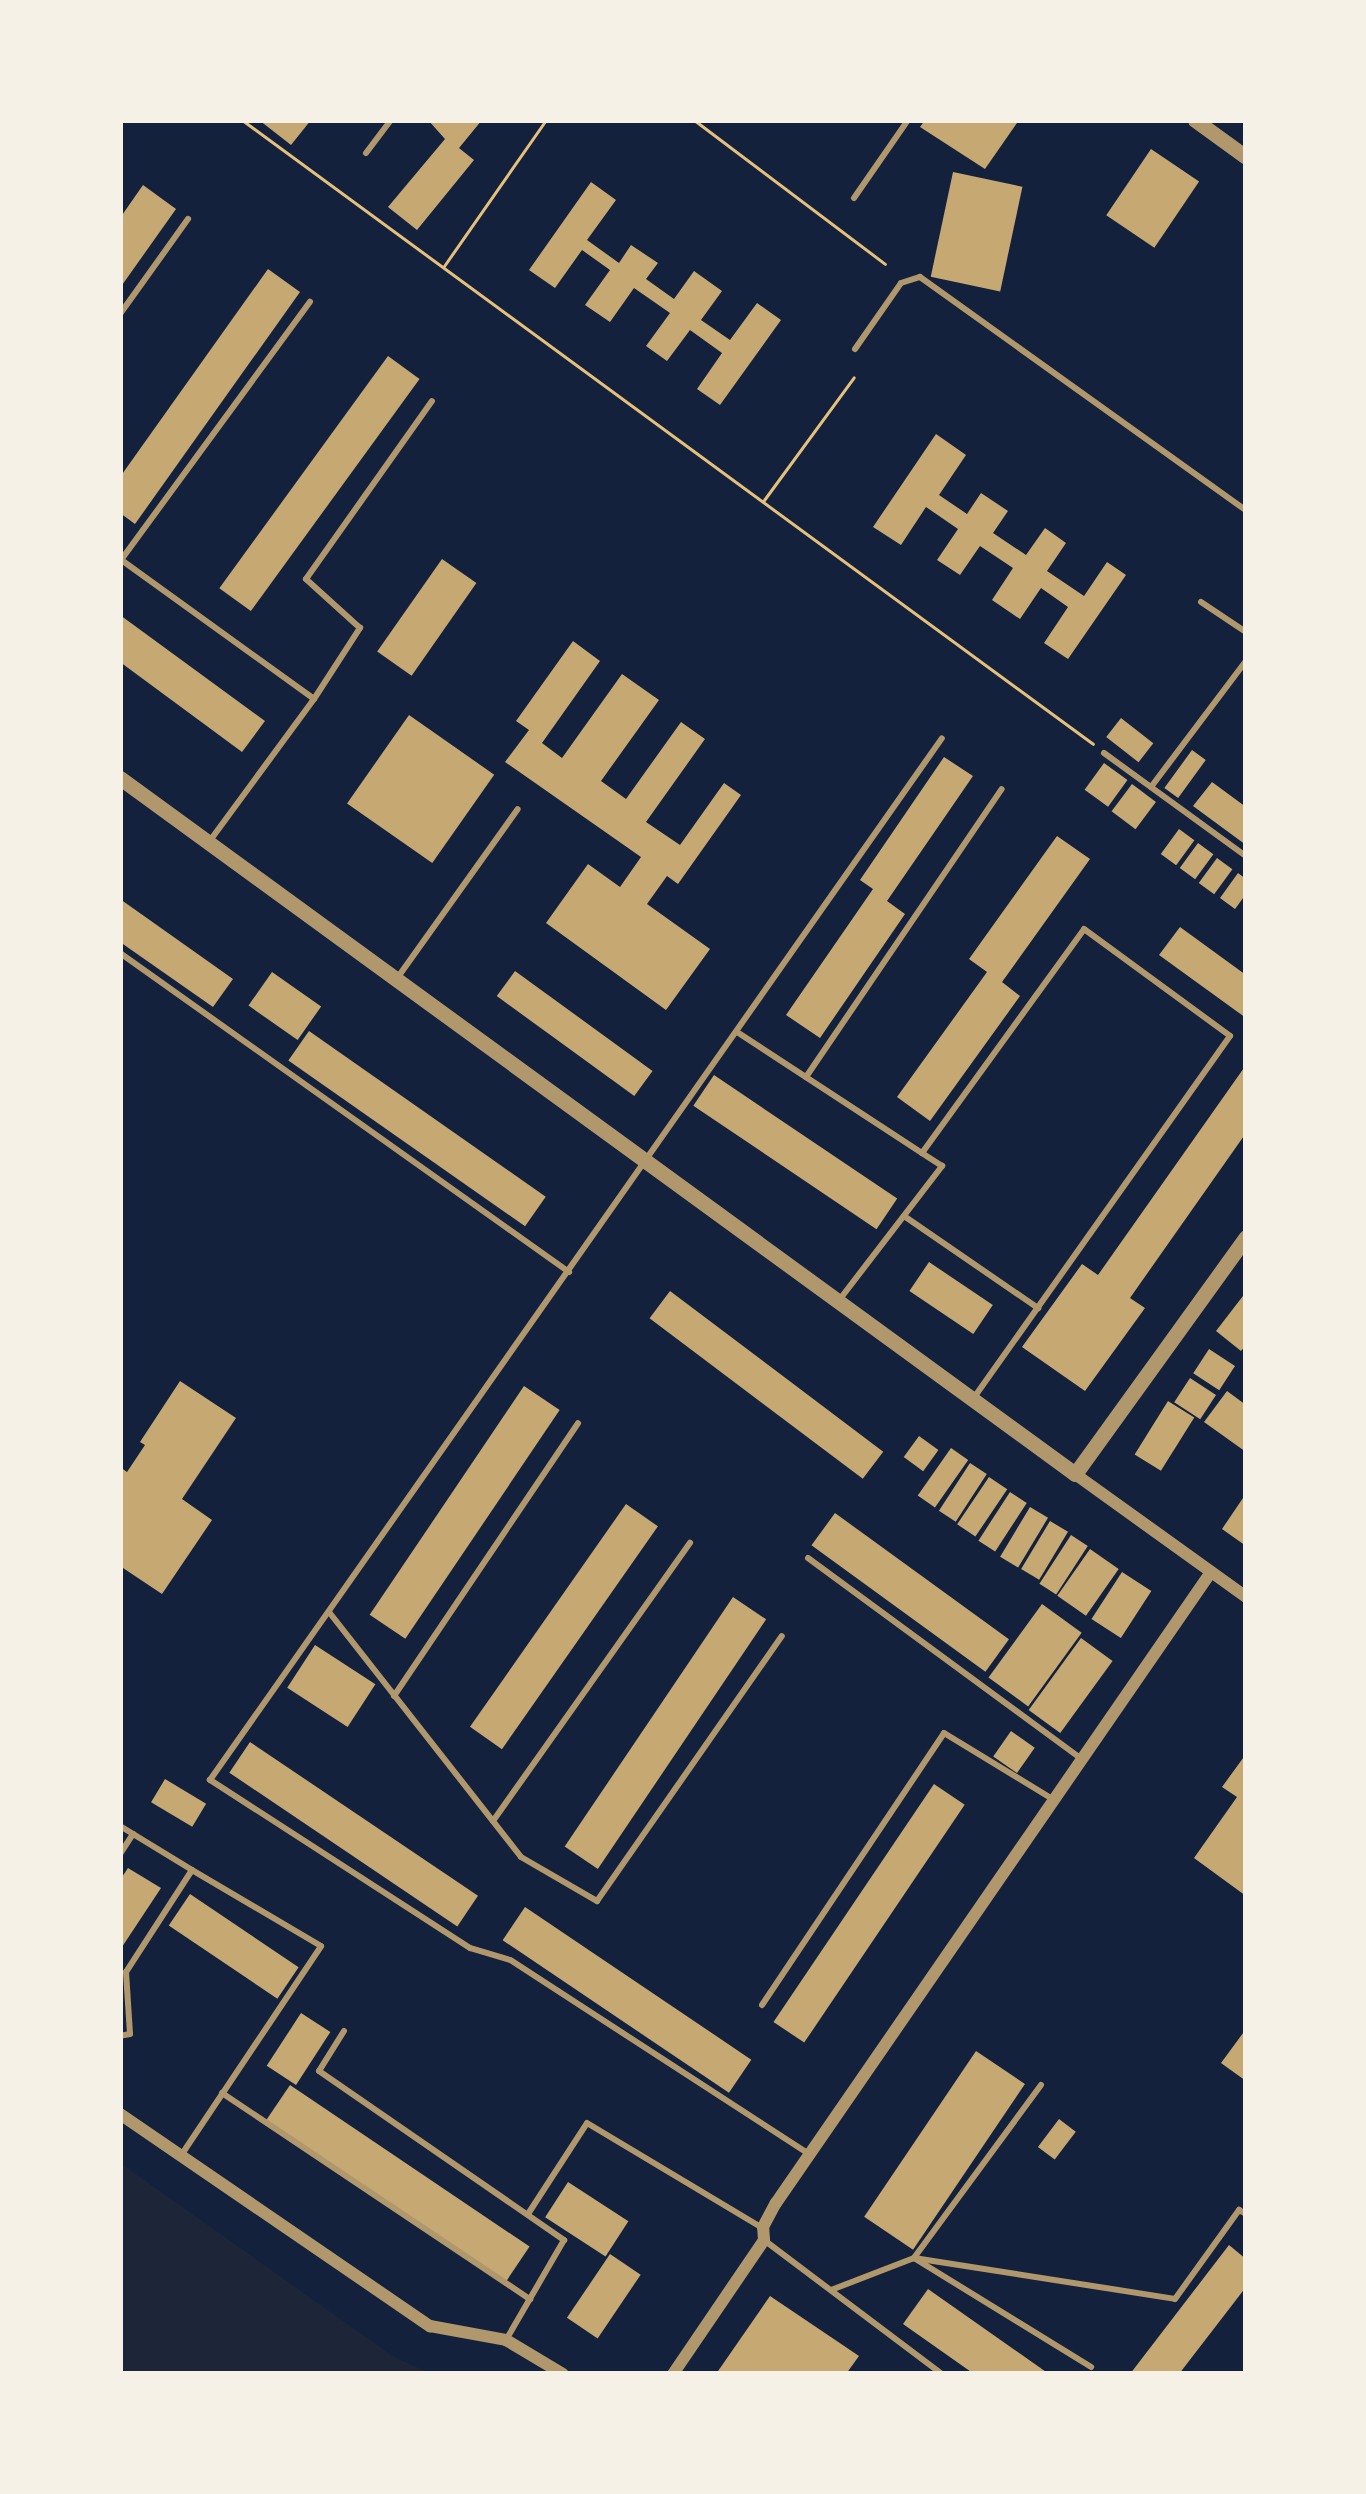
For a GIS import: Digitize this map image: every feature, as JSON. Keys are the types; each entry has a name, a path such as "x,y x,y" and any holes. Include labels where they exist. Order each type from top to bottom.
{"street":[{"path":"1195,120 1246,157"},
{"path":"120,778 1246,1597"},
{"path":"1075,1474 1246,1237"},
{"path":"673,2374 764,2234 808,2154 1211,1572"},
{"path":"120,2114 430,2326 506,2340 563,2374"}],"lane":[{"path":"366,153 391,120"},
{"path":"854,198 908,120"},
{"path":"120,314 188,219"},
{"path":"856,349 901,283 920,278 1246,510"},
{"path":"310,302 120,559 314,699"},
{"path":"209,842 360,628 306,579 432,401"},
{"path":"1201,602 1246,632"},
{"path":"1151,787 1246,661"},
{"path":"808,2154 510,1960 470,1948 210,1780 650,1160 942,738"},
{"path":"1104,752 1246,856"},
{"path":"806,1077 1002,788"},
{"path":"398,978 518,809"},
{"path":"922,1153 1084,929 1230,1036 974,1398"},
{"path":"120,953 569,1272"},
{"path":"737,1032 942,1166 840,1299"},
{"path":"904,1216 1038,1308"},
{"path":"394,1696 578,1423"},
{"path":"493,1820 690,1543"},
{"path":"808,1558 1080,1758"},
{"path":"329,1612 521,1857 597,1901 782,1636"},
{"path":"762,2005 944,1733 1052,1798"},
{"path":"120,1826 321,1946 180,2157"},
{"path":"120,1854 133,1834"},
{"path":"120,2036 130,2034 126,1972 192,1870"},
{"path":"344,2031 319,2071 564,2240 506,2340"},
{"path":"914,2258 1041,2085"},
{"path":"222,2093 530,2299"},
{"path":"528,2215 587,2122 764,2234 942,2374"},
{"path":"831,2290 914,2258 1175,2299 1239,2210 1246,2214"},
{"path":"914,2258 1091,2367"}],"path":[{"path":"242,120 1104,752"},
{"path":"443,268 546,120"},
{"path":"694,120 885,264"},
{"path":"764,500 854,377"}],"shaded area":[{"path":"120,2163 391,2355 431,2374 120,2374"}],"building":[{"path":"259,120 311,120 291,145"},
{"path":"428,120 482,120 459,148 474,160 417,230 388,207 445,139"},
{"path":"925,120 1019,120 985,169 920,127"},
{"path":"1151,149 1199,181 1154,248 1106,215"},
{"path":"953,172 1022,187 1000,291 931,277"},
{"path":"591,182 616,200 587,240 619,263 631,245 658,263 646,279 674,299 694,271 722,291 701,320 730,340 757,303 781,320 720,405 697,389 722,353 690,330 667,361 646,346 670,313 634,288 610,322 585,305 610,270 582,250 555,288 529,270"},
{"path":"143,185 176,209 120,288 120,218"},
{"path":"268,269 300,292 135,524 120,513 120,477"},
{"path":"388,356 420,379 251,611 219,588"},
{"path":"936,434 966,455 939,495 967,514 981,493 1008,511 993,533 1026,555 1045,528 1066,543 1047,571 1084,596 1107,562 1126,575 1068,659 1044,643 1068,607 1041,588 1020,619 992,600 1013,568 980,546 960,575 937,560 958,529 926,507 901,545 873,527"},
{"path":"442,559 476,583 412,676 377,652"},
{"path":"120,615 265,721 242,752 120,662"},
{"path":"573,641 600,661 542,743 562,758 622,674 659,700 601,781 626,799 681,722 705,739 646,822 680,845 724,783 741,795 678,884 667,876 647,904 710,949 666,1010 546,923 588,864 620,887 641,857 505,762 529,730 516,721"},
{"path":"409,715 494,775 432,863 347,803"},
{"path":"1121,718 1153,743 1139,762 1106,737"},
{"path":"1192,750 1206,760 1178,798 1164,788"},
{"path":"944,757 973,776 887,901 905,914 820,1038 786,1015 873,889 860,880"},
{"path":"1104,763 1127,780 1108,807 1085,790"},
{"path":"1212,782 1246,807 1246,845 1193,806"},
{"path":"1132,784 1156,802 1135,829 1112,811"},
{"path":"1179,829 1194,840 1176,865 1161,854"},
{"path":"1057,836 1090,859 1002,982 1020,996 930,1121 897,1097 987,972 969,959"},
{"path":"1198,843 1213,854 1195,879 1180,868"},
{"path":"1217,858 1232,869 1214,894 1199,883"},
{"path":"1238,873 1246,879 1246,894 1235,909 1220,898"},
{"path":"120,899 233,979 213,1007 120,942"},
{"path":"1180,927 1246,975 1246,1018 1159,955"},
{"path":"515,971 653,1071 634,1096 497,996"},
{"path":"272,972 321,1006 298,1040 248,1006"},
{"path":"309,1031 546,1197 525,1226 288,1060"},
{"path":"1246,1065 1246,1133 1130,1298 1145,1308 1085,1391 1022,1347 1082,1264 1098,1275"},
{"path":"714,1075 897,1199 877,1229 693,1106"},
{"path":"929,1262 993,1305 973,1334 909,1291"},
{"path":"670,1291 883,1452 863,1479 650,1318"},
{"path":"1246,1292 1246,1345 1241,1351 1216,1331"},
{"path":"1209,1349 1235,1366 1219,1390 1193,1373"},
{"path":"1190,1378 1216,1395 1200,1419 1174,1402"},
{"path":"180,1381 236,1418 182,1499 212,1520 162,1594 120,1566 120,1467 127,1472 145,1445 140,1442"},
{"path":"524,1386 560,1410 405,1639 370,1615"},
{"path":"1227,1391 1246,1405 1246,1452 1204,1422"},
{"path":"1168,1401 1194,1417 1161,1471 1135,1454"},
{"path":"919,1436 938,1450 923,1471 904,1457"},
{"path":"951,1448 968,1460 935,1508 918,1496"},
{"path":"970,1463 987,1474 956,1522 939,1511"},
{"path":"989,1477 1007,1489 975,1537 957,1524"},
{"path":"1010,1492 1027,1503 995,1552 978,1541"},
{"path":"1246,1500 1246,1546 1222,1529"},
{"path":"626,1504 658,1526 502,1749 470,1727"},
{"path":"1030,1507 1048,1518 1018,1568 1000,1557"},
{"path":"835,1513 1009,1639 985,1672 811,1545"},
{"path":"1050,1521 1068,1532 1039,1580 1021,1569"},
{"path":"1071,1535 1088,1546 1056,1595 1039,1584"},
{"path":"1090,1549 1119,1569 1086,1616 1057,1596"},
{"path":"1122,1572 1151,1591 1121,1638 1092,1619"},
{"path":"733,1597 766,1619 598,1869 565,1847"},
{"path":"1042,1604 1082,1633 1028,1706 989,1678"},
{"path":"1081,1638 1113,1661 1060,1733 1029,1710"},
{"path":"315,1645 375,1684 348,1727 287,1688"},
{"path":"1011,1731 1035,1748 1017,1773 993,1756"},
{"path":"250,1742 478,1896 457,1926 229,1773"},
{"path":"1246,1754 1246,1896 1194,1858 1237,1797 1222,1787"},
{"path":"165,1779 206,1804 192,1827 151,1802"},
{"path":"934,1784 965,1805 804,2043 774,2022"},
{"path":"128,1868 161,1888 120,1950 120,1880"},
{"path":"190,1894 299,1967 277,1999 169,1926"},
{"path":"525,1907 751,2060 729,2093 503,1940"},
{"path":"301,2013 330,2032 296,2085 267,2066"},
{"path":"1246,2029 1246,2081 1221,2063"},
{"path":"976,2051 1025,2084 913,2250 864,2217"},
{"path":"290,2085 530,2247 506,2281 267,2120"},
{"path":"1059,2119 1076,2132 1055,2160 1038,2147"},
{"path":"568,2182 628,2221 606,2256 545,2217"},
{"path":"1229,2245 1246,2259 1246,2287 1179,2374 1130,2374"},
{"path":"610,2254 641,2275 598,2339 567,2318"},
{"path":"928,2289 1049,2374 974,2374 903,2324"},
{"path":"770,2296 859,2356 846,2374 716,2374"}]}
